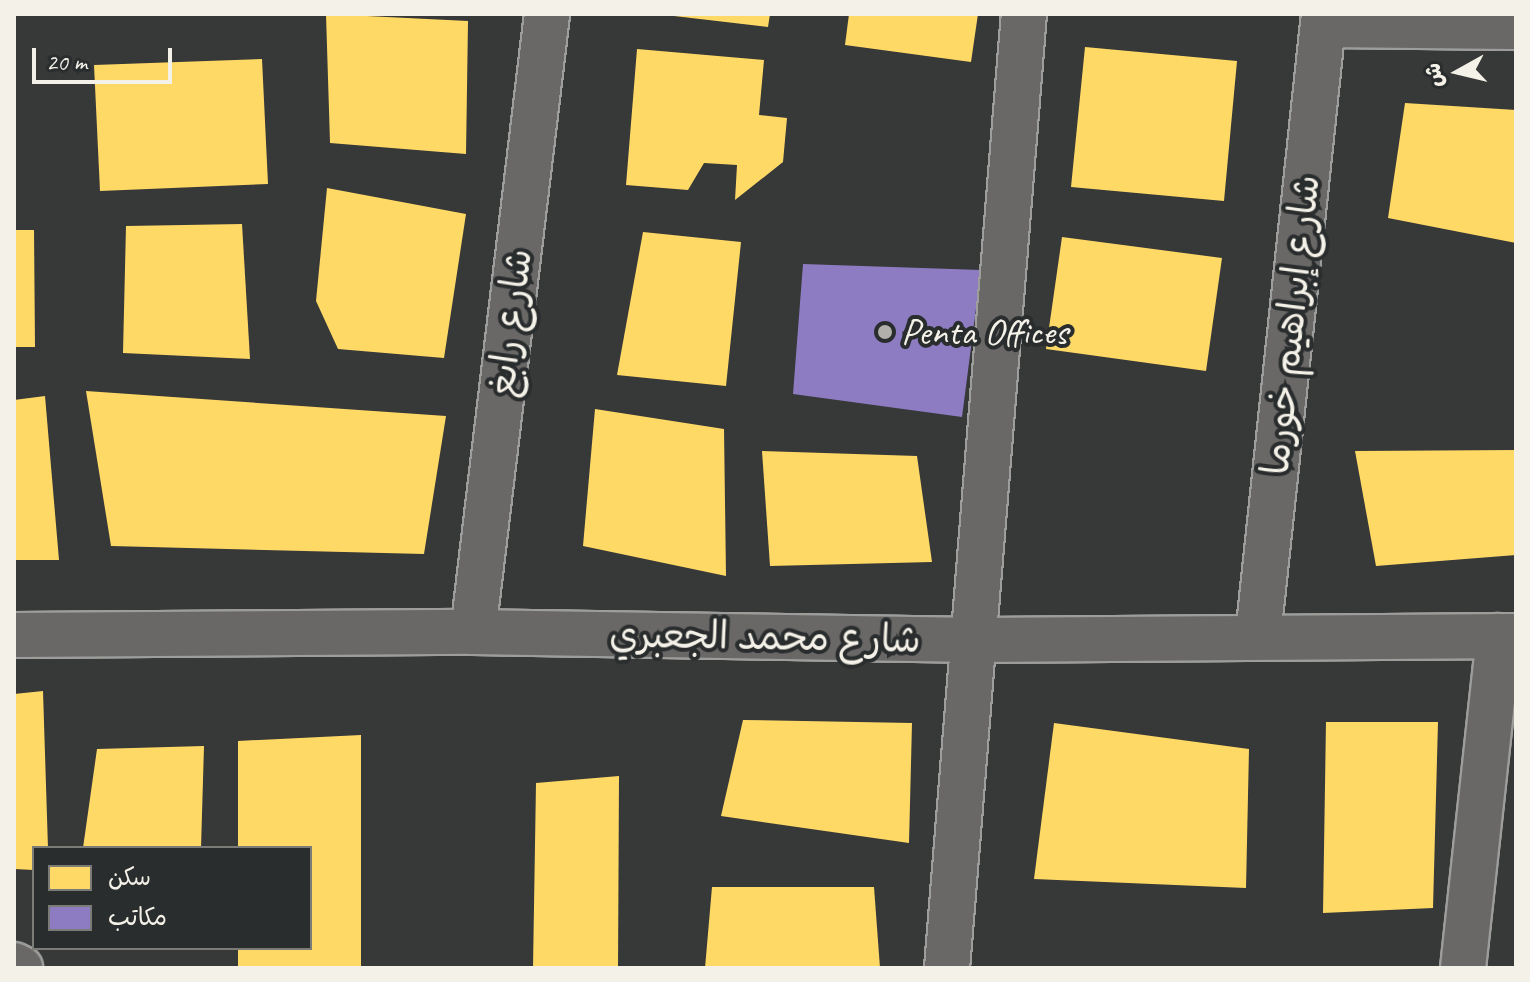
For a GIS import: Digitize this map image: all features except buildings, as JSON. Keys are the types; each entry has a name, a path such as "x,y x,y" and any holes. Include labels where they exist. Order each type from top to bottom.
{"street":[{"name":"شارع رابغ","path":"473,632 547,14"},
{"path":"947,968 977,640 1024,14"},
{"path":"1324,19 1516,27"},
{"name":"شارع إبراهيم خورما","path":"1258,636 1324,19"},
{"name":"شارع محمد الجعبري","path":"14,635 473,632 977,640 1508,636"},
{"path":"1463,968 1508,636"},
{"path":"14,965 20,968"}],"place":[{"name":"Penta Offices","path":"885,332"}]}
